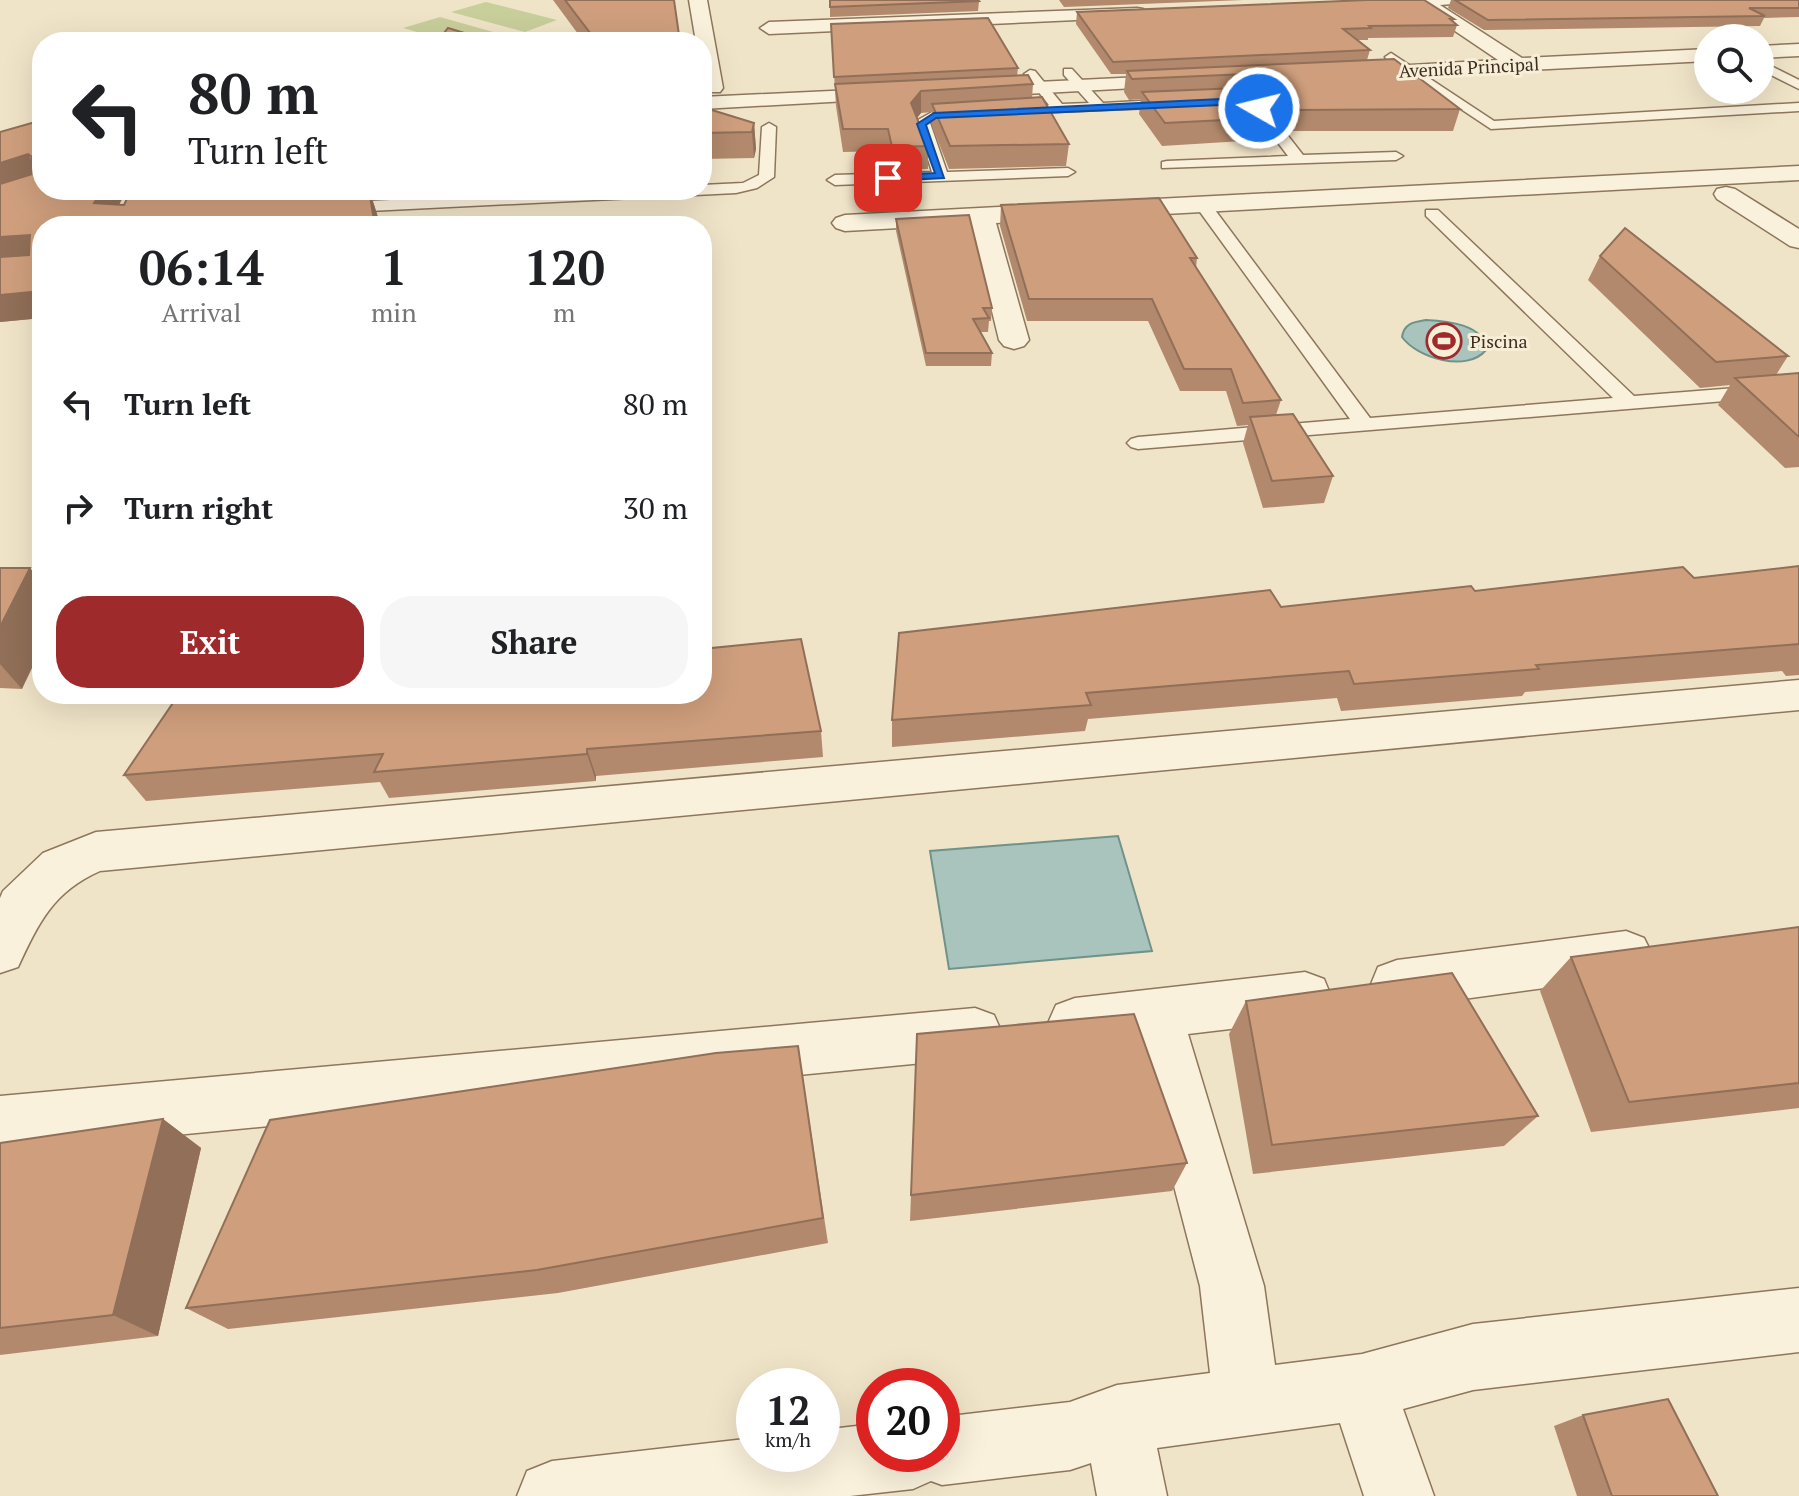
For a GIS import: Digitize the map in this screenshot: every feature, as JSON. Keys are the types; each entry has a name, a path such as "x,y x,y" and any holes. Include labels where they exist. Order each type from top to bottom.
{"street":[{"path":"698,0 701,32"},
{"path":"1342,4 1447,0"},
{"path":"1421,1 1519,65"},
{"path":"769,28 1151,12"},
{"path":"1774,38 1799,37"},
{"name":"Avenida Principal","path":"1694,42 1391,57 1331,67 1411,70 1694,56"},
{"path":"1774,51 1799,50"},
{"path":"951,84 1198,73"},
{"path":"712,94 912,86"},
{"path":"845,223 1799,173"},
{"path":"1726,194 1799,240"},
{"path":"984,216 1014,340"},
{"path":"0,951 21,906 60,867 96,852 1799,695"},
{"path":"0,1124 1156,1016 1674,948"},
{"path":"1156,1016 1232,1286 1247,1404"},
{"path":"960,1449 1070,1436 1117,1419 1362,1387 1473,1357 1799,1320"},
{"path":"1362,1387 1399,1496"},
{"path":"1117,1419 1132,1496"},
{"path":"552,1496 856,1461"}],"lane":[{"path":"1391,57 1491,125 1799,107"},
{"path":"1774,72 1799,85"},
{"path":"1074,79 1099,106"},
{"path":"1036,80 1058,108"},
{"path":"1221,102 1242,102 1259,108 1299,160"},
{"path":"941,176 923,121 934,115 1190,103"},
{"path":"712,189 739,188 766,177 769,127"},
{"path":"1167,165 1396,156"},
{"path":"835,180 1068,172"},
{"path":"317,200 323,205 349,207 492,200"},
{"path":"1203,205 1363,423"},
{"path":"1432,213 1629,403"},
{"path":"1138,443 1799,389"}],"green space":[{"path":"486,2 557,20 525,32 451,12"},
{"path":"440,17 493,32 418,32 403,28"}],"water":[{"name":"Piscina","path":"1426,320 1454,323 1472,329 1484,341 1486,350 1478,357 1455,362 1419,351 1402,337 1403,332 1407,326"},
{"path":"1118,836 1152,951 949,969 930,851"}],"building":[{"path":"565,0 674,0 679,32 589,32"},
{"path":"830,0 978,0 979,1 830,7"},
{"path":"1424,0 1454,19 1450,19 1457,25 1343,29 1370,50 1113,62 1077,12"},
{"path":"1455,0 1799,0 1799,8 1749,8 1765,16 1488,20"},
{"path":"988,18 1018,68 834,77 831,24"},
{"path":"1394,59 1460,109 1294,110 1271,82 1247,74 1132,79 1127,71"},
{"path":"1028,75 1033,84 921,91 911,103 928,146 892,147 888,129 843,129 835,84"},
{"path":"1239,88 1258,95 1273,110 1256,110 1264,118 1165,123 1142,92"},
{"path":"1042,97 1069,144 950,146 932,104"},
{"path":"712,110 754,123 752,132 712,133"},
{"path":"32,123 32,157 28,154 0,163 0,132"},
{"path":"32,174 32,200 96,200 94,203 124,205 126,200 371,200 373,216 32,216 32,292 0,295 0,257 29,255 30,235 0,237 0,184"},
{"path":"1159,198 1197,258 1190,258 1281,400 1243,403 1231,369 1184,369 1152,299 1029,299 1001,205"},
{"path":"969,215 992,308 983,308 989,318 973,319 992,353 926,353 896,219"},
{"path":"1625,228 1788,356 1716,362 1600,256"},
{"path":"1799,373 1799,437 1735,378"},
{"path":"1293,414 1333,476 1272,481 1250,417"},
{"path":"1799,566 1799,644 1536,665 1539,669 1354,684 1349,671 1086,693 1091,705 892,720 899,633 1270,590 1281,607 1471,586 1475,591 1683,567 1694,578"},
{"path":"0,568 30,568 0,627"},
{"path":"801,639 821,731 587,749 587,754 374,772 383,754 124,775 172,704 712,704 712,648"},
{"path":"1799,927 1799,1083 1629,1102 1571,957"},
{"path":"1452,973 1538,1116 1272,1145 1246,1001"},
{"path":"1134,1014 1187,1163 911,1195 917,1034"},
{"path":"798,1046 823,1218 537,1270 186,1308 270,1120 716,1053"},
{"path":"163,1119 113,1315 0,1328 0,1143"},
{"path":"1668,1399 1718,1496 1612,1496 1583,1415"}],"place":[{"name":"Piscina","path":"1444,341"}],"route":[{"path":"888,178 941,176 921,124 934,115 1221,102 1242,102 1259,108"}]}
